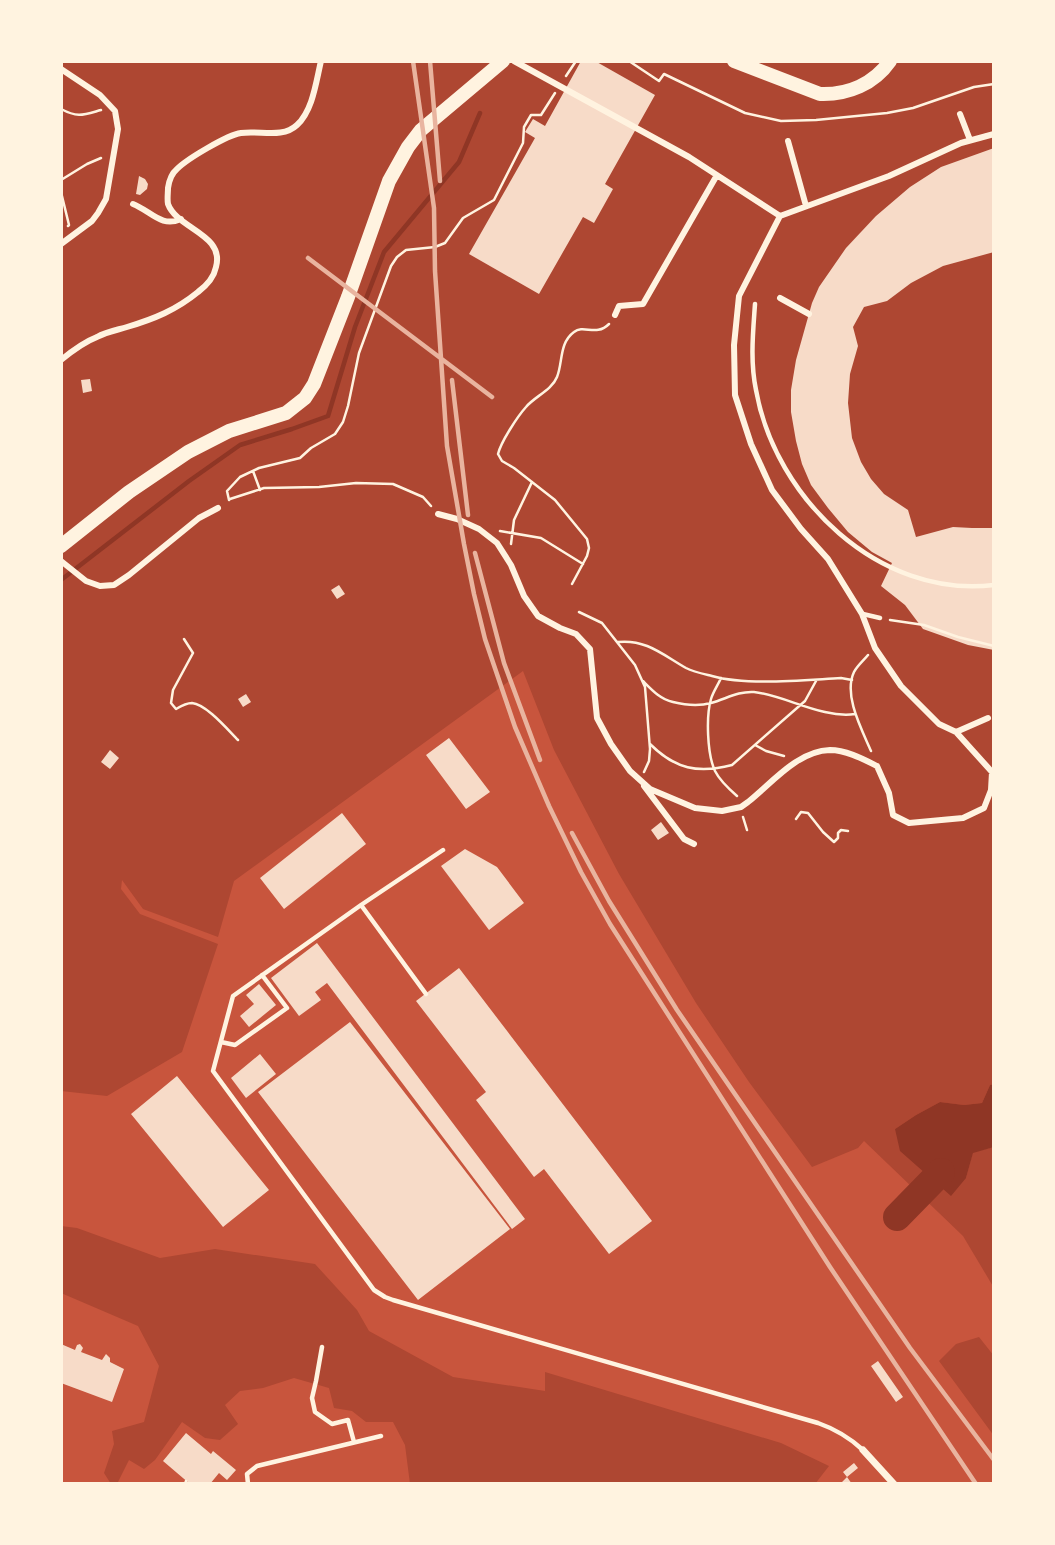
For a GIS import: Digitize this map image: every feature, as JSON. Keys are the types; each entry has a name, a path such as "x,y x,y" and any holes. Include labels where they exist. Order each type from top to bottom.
{"main road":[{"path":"61,546 129,492 188,452 229,431 285,412 305,398 314,384 397,165 421,130 502,61"},
{"path":"734,61 821,94 831,94 864,85 881,74 890,61"}],"street":[{"path":"61,360 97,336 152,320 172,311 207,285 216,269 218,255 212,244 181,219 168,204 170,179 176,170 197,154 231,136 240,133 283,133 296,127 305,116 321,61"},
{"path":"514,61 689,157 780,216"},
{"path":"61,69 100,95 115,111 118,129 106,199 92,221 61,244"},
{"path":"960,114 970,140"},
{"path":"438,514 478,528 497,543 511,565 524,596 538,616 576,634 590,649 597,718 630,771 650,789 695,808 722,811 741,807 793,764 813,753 832,750 858,756 877,765 889,793 893,815 909,823 963,818 984,808 991,790 992,772 956,732 939,724 901,686 875,648 862,614 828,559 772,490 751,444 736,395 734,345 739,296 780,216 890,176 961,143 994,134"},
{"path":"788,141 806,206"},
{"path":"615,315 620,306 643,304 717,175"},
{"path":"133,204 163,222 181,219"},
{"path":"780,298 808,314"},
{"path":"61,561 86,581 100,586 114,585 199,518 218,508"},
{"path":"956,732 991,717"},
{"path":"639,779 675,829 684,839 694,844"},
{"path":"863,1450 894,1484"}],"lane":[{"path":"755,304 752,358 760,408 775,452 806,499 849,542 895,569 948,585 994,586"},
{"path":"862,614 880,618"},
{"path":"443,850 233,996 214,1071 370,1285 380,1294 818,1423 851,1439 863,1450"},
{"path":"361,905 426,994"},
{"path":"221,1042 235,1045 286,1008 262,975"},
{"path":"322,1347 312,1398 315,1412 332,1424 348,1420 354,1442"},
{"path":"248,1484 247,1474 257,1466 381,1436"}],"path":[{"path":"562,83 576,61"},
{"path":"629,61 659,81 664,74 745,113 781,121 887,113 913,108 974,87 994,84"},
{"path":"438,514 423,497 393,484 356,482 319,487 260,489 229,500 228,491 240,477 259,468 300,458 335,434 343,422 359,353 391,266 405,250 446,243 463,218 494,200 523,143 527,121 531,115 541,115 555,93"},
{"path":"61,109 80,116 102,110 115,111"},
{"path":"61,180 87,164 113,156"},
{"path":"61,192 69,225 61,233"},
{"path":"572,584 589,548 587,540 555,500 502,461 498,454 526,407 557,378 564,345 572,333 577,330 600,330 608,326 615,315"},
{"path":"253,471 260,489"},
{"path":"506,558 514,520 532,482"},
{"path":"478,528 541,538 583,564"},
{"path":"579,612 602,623 635,665 645,687 649,761 639,779"},
{"path":"880,618 924,625 994,646"},
{"path":"184,639 193,653 173,690 171,703 176,709 188,703 197,703 238,740"},
{"path":"618,642 631,640 651,647 689,669 727,680 852,680"},
{"path":"875,648 854,672 850,685 855,714 877,765"},
{"path":"721,678 711,698 708,713 710,757 726,785 737,796 750,801"},
{"path":"650,744 660,754 682,767 694,769 732,765 805,701 817,679"},
{"path":"642,681 661,698 672,702 710,703 753,692 800,705 847,715 855,714"},
{"path":"755,745 766,751 800,760"},
{"path":"796,819 801,812 808,813 834,842 841,830 848,831"}],"shaded area":[{"path":"61,61 994,61 994,1084 990,1085 982,1103 964,1105 940,1102 895,1129 966,1178 973,1152 994,1147 994,1288 963,1236 864,1141 858,1148 812,1167 749,1082 696,1003 619,874 554,750 523,671 234,881 218,937 143,909 122,880 121,889 140,914 218,944 182,1052 107,1096 61,1091"},
{"path":"994,1084 994,1147 973,1153 966,1178 951,1196 900,1151 895,1129 940,1102 964,1105 982,1103 990,1085"},
{"path":"61,1226 77,1228 160,1258 215,1249 315,1264 357,1310 369,1331 453,1377 545,1391 545,1372 781,1443 829,1466 815,1484 410,1484 405,1445 393,1422 366,1422 352,1411 334,1408 329,1388 294,1378 263,1388 240,1391 225,1405 238,1424 220,1440 205,1438 182,1422 155,1460 144,1469 129,1460 117,1484 111,1484 104,1473 114,1444 112,1431 144,1422 159,1366 138,1326 61,1293"},
{"path":"979,1337 994,1356 994,1436 939,1361 956,1344"}],"building":[{"path":"581,61 595,61 655,95 605,184 613,189 594,223 583,217 539,294 469,254 535,138 525,132 533,119 545,126"},
{"path":"994,148 994,252 943,266 911,283 887,301 864,307 853,327 858,346 850,374 848,403 852,438 861,462 884,494 908,510 916,537 953,527 994,528 994,650 968,645 923,629 905,605 881,586 892,563 872,552 848,532 811,485 796,441 791,412 791,390 796,360 812,303 819,287 846,248 876,216 910,187 941,167"},
{"path":"139,176 148,184 147,189 140,195 136,194"},
{"path":"90,379 92,391 83,393 81,380"},
{"path":"339,585 345,594 337,599 331,590"},
{"path":"246,694 251,702 243,707 238,699"},
{"path":"449,738 490,792 466,809 426,755"},
{"path":"110,750 119,758 110,769 101,762"},
{"path":"342,813 366,844 284,909 260,878"},
{"path":"661,822 669,833 658,840 651,830"},
{"path":"465,849 497,867 524,903 489,930 441,866"},
{"path":"317,943 525,1219 512,1229 327,983 315,992 321,1000 299,1016 271,978"},
{"path":"459,968 652,1221 609,1254 544,1169 534,1177 476,1100 486,1092 416,1001"},
{"path":"259,984 276,1005 249,1027 240,1016 254,1004 246,995"},
{"path":"350,1022 510,1229 418,1300 258,1092"},
{"path":"260,1054 276,1074 246,1098 231,1078"},
{"path":"177,1076 269,1190 223,1227 131,1114"},
{"path":"61,1344 75,1350 80,1344 83,1348 81,1352 102,1360 106,1354 110,1362 124,1369 112,1402 61,1383"},
{"path":"878,1361 903,1397 896,1402 871,1366"},
{"path":"186,1433 236,1470 227,1480 219,1473 210,1484 190,1484 163,1461"},
{"path":"854,1463 858,1468 847,1477 843,1472"},
{"path":"847,1477 852,1484 840,1484"}],"waterway":[{"path":"61,580 240,445 328,416 355,327 384,252 459,162 480,113"},
{"path":"897,1217 941,1172"}],"railway":[{"path":"413,61 434,208 435,271 447,446 474,594 485,639 515,727 549,806 610,924 830,1267 976,1484"},
{"path":"430,61 440,181"},
{"path":"308,258 492,397"},
{"path":"452,380 468,515"},
{"path":"475,553 504,663 540,760"},
{"path":"572,833 609,901 677,1010 910,1348 994,1460"}]}
